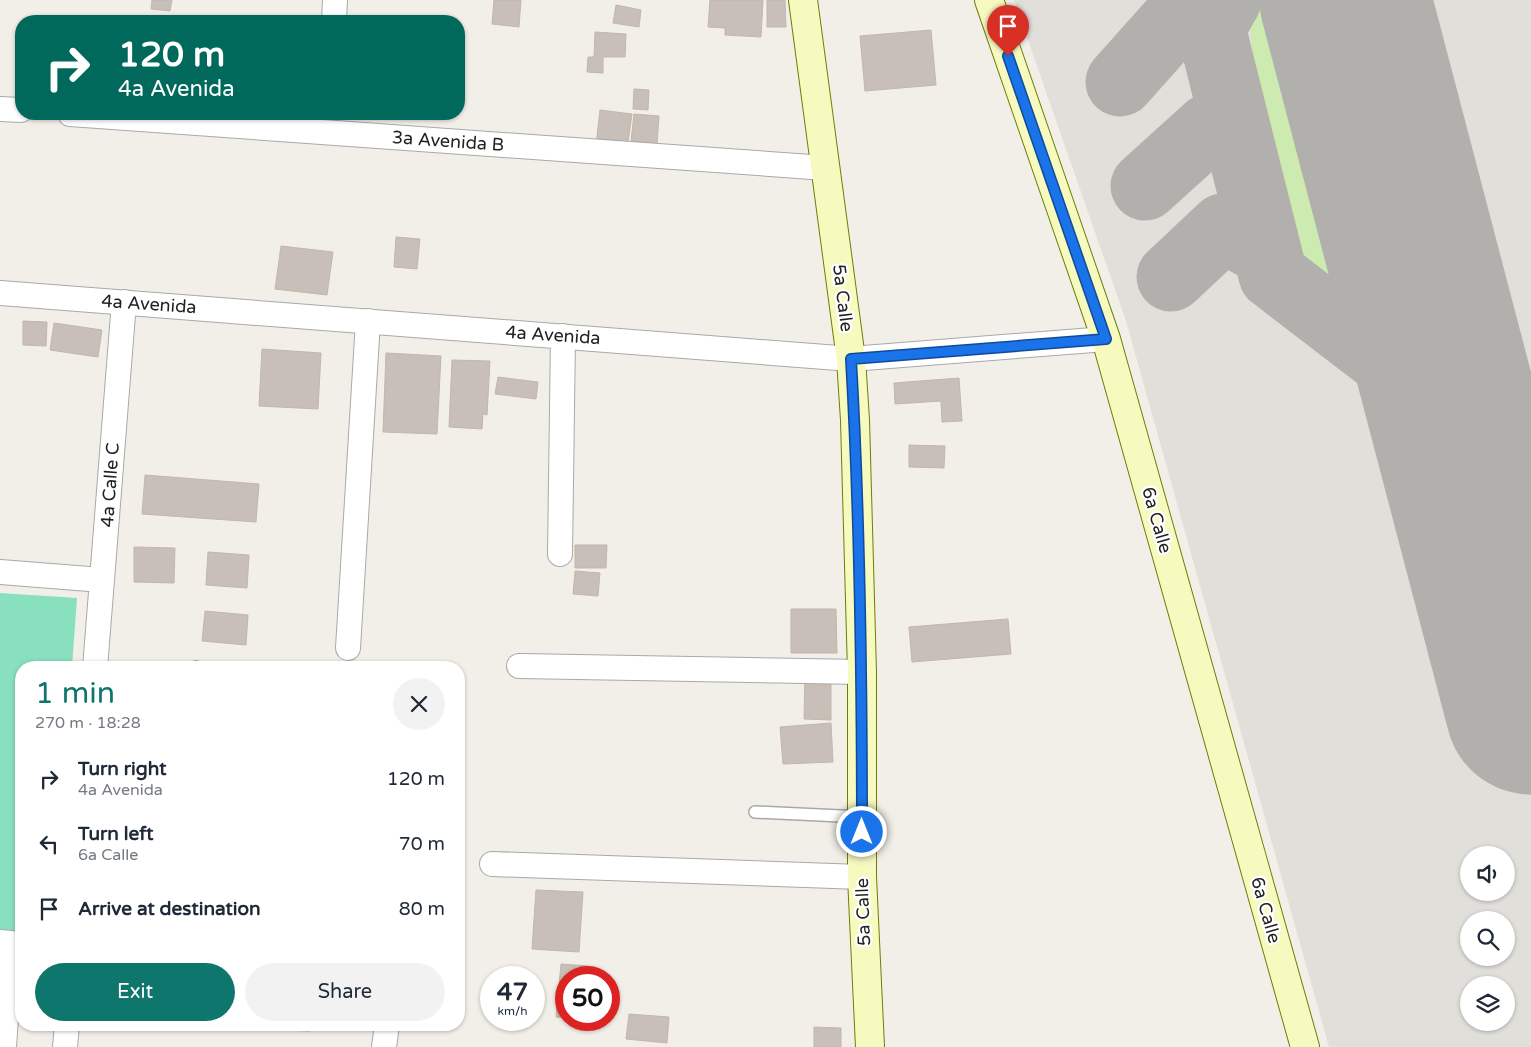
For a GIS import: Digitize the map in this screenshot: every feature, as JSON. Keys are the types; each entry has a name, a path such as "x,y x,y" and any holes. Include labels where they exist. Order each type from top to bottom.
{"street":[{"path":"334,15 335,0"},
{"name":"5a Calle","path":"803,0 851,359 855,420 862,672 862,877 870,1047"},
{"name":"6a Calle","path":"989,0 1106,339 1305,1047"},
{"path":"0,109 15,110"},
{"name":"3a Avenida B","path":"241,120 326,123 826,168"},
{"name":"4a Avenida","path":"0,293 851,359 1106,339"},
{"name":"4a Calle C","path":"96,661 124,302"},
{"path":"348,648 368,321"},
{"path":"560,554 563,336"},
{"path":"0,572 102,580"},
{"path":"519,666 862,672"},
{"path":"492,864 862,877"},
{"path":"4,1047 11,943"},
{"path":"65,1047 66,1031"},
{"path":"384,1047 386,1031"}],"lane":[{"path":"755,812 862,817"}],"shaded area":[{"path":"1014,0 1531,0 1531,1047 1329,1047 1126,321"}],"green space":[{"path":"1257,0 1316,0 1391,312 1377,318 1363,317 1346,310 1318,291 1301,270 1255,82 1250,25"},
{"path":"0,593 77,598 72,661 15,661 15,1012 0,1011"}],"building":[{"path":"152,0 172,0 170,11 151,9"},
{"path":"494,0 521,0 519,27 492,24"},
{"path":"710,0 763,0 761,37 725,35 725,28 708,27"},
{"path":"767,0 785,0 786,27 767,27"},
{"path":"616,5 641,10 639,27 613,23"},
{"path":"931,30 936,85 865,91 860,36"},
{"path":"595,32 626,34 625,57 603,57 603,73 587,72 588,57 594,57"},
{"path":"634,89 649,90 648,110 633,109"},
{"path":"600,110 632,114 627,149 596,145"},
{"path":"634,114 659,116 657,143 631,141"},
{"path":"396,237 420,239 417,269 394,267"},
{"path":"281,246 333,252 327,295 275,289"},
{"path":"23,321 47,322 46,346 23,345"},
{"path":"54,323 102,330 98,357 50,350"},
{"path":"262,349 321,353 318,409 259,406"},
{"path":"386,353 441,356 437,434 383,432"},
{"path":"452,360 490,361 487,415 483,414 482,429 449,427"},
{"path":"498,377 538,382 536,399 495,394"},
{"path":"959,378 962,421 942,422 941,401 895,404 894,383"},
{"path":"909,445 945,446 944,468 909,467"},
{"path":"145,475 259,484 256,522 142,514"},
{"path":"575,545 607,545 606,568 575,568"},
{"path":"134,547 175,548 174,583 134,582"},
{"path":"208,552 249,555 247,588 206,585"},
{"path":"575,571 600,573 598,596 573,594"},
{"path":"791,609 836,609 837,653 791,653"},
{"path":"205,611 248,615 246,645 202,641"},
{"path":"1008,619 1011,654 912,662 909,627"},
{"path":"805,673 831,674 831,720 804,719"},
{"path":"831,723 833,762 783,764 780,727"},
{"path":"536,890 583,892 579,952 532,949"},
{"path":"561,964 588,966 561,966"},
{"path":"629,1014 669,1017 667,1043 626,1039"},
{"path":"814,1027 841,1028 841,1047 814,1047"}],"taxiway":[{"path":"1227,0 1211,28 1273,275 1454,414"},
{"path":"1120,82 1177,18 1211,28"},
{"path":"1145,186 1209,128 1238,138"},
{"path":"1171,277 1223,228 1267,252"}],"runway":[{"path":"1345,0 1531,709"}],"route":[{"path":"862,832 862,672 855,420 851,359 1106,339 1008,56"}]}
